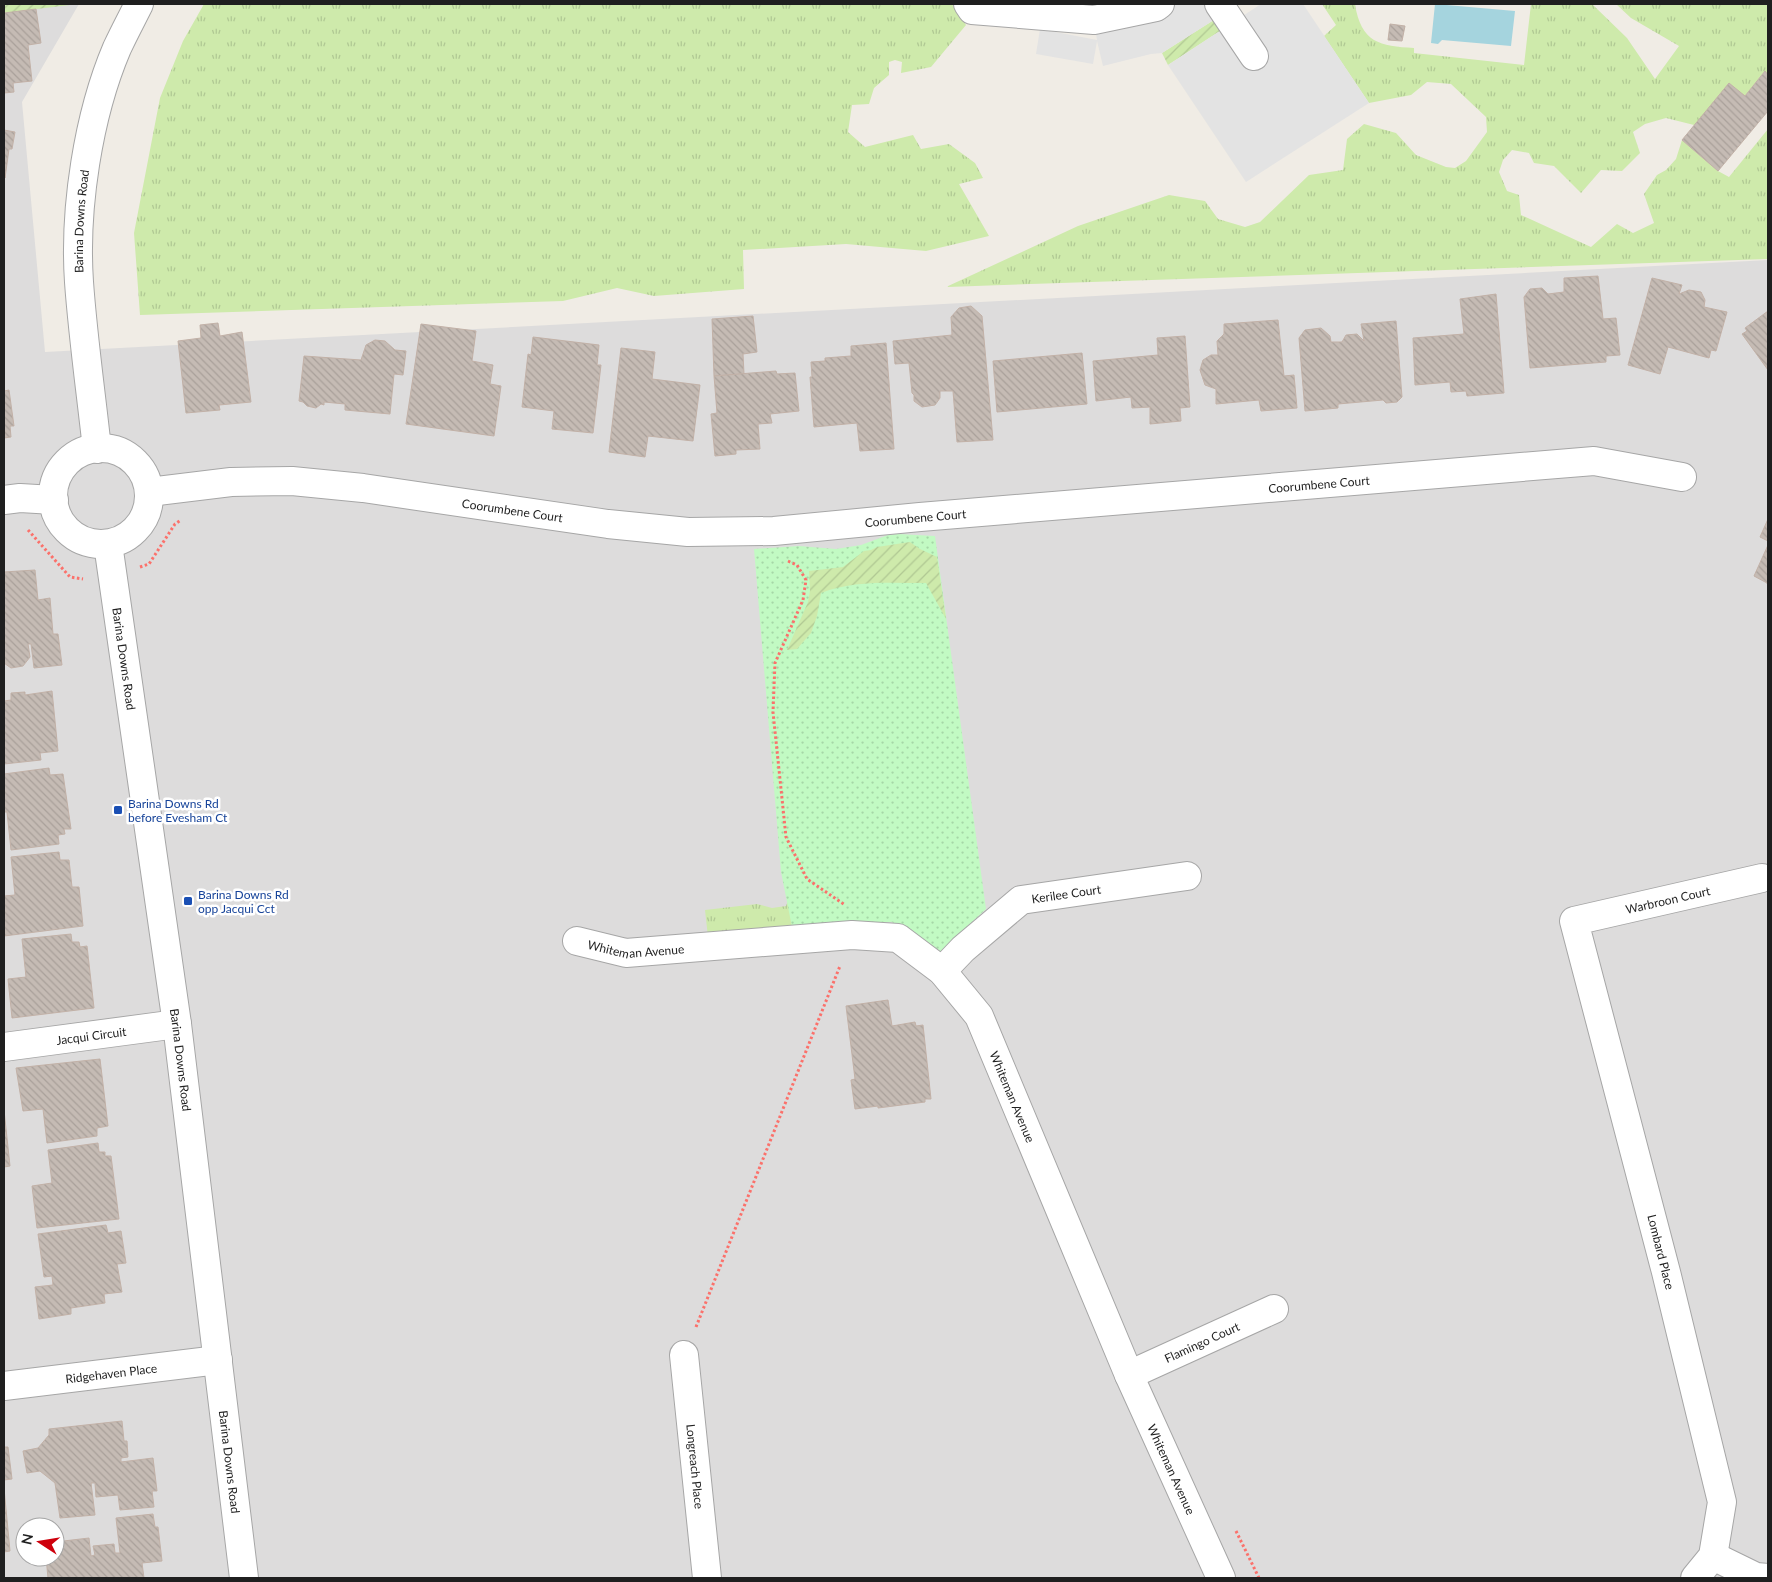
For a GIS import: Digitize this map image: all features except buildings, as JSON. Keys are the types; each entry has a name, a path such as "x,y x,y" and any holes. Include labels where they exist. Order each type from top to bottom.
{"street":[{"name":"Barina Downs Road","path":"97,449 79,281 80,219 86,162 99,103 117,48 139,4"},
{"path":"968,4 972,10 1015,8 1094,20 1156,7 1160,4"},
{"path":"1219,4 1254,56"},
{"path":"97,449 112,450 126,455 137,465 145,477 149,492 148,506 139,526 123,540 108,544 93,544 78,538 66,528 57,515 54,500 55,485 61,471 70,460 83,452 97,449"},
{"name":"Coorumbene Court","path":"149,492 231,482 292,481 363,488 608,524 688,532 774,532 1594,461 1682,477"},
{"path":"12,499 54,500"},
{"name":"Barina Downs Road","path":"108,544 114,572 177,1024 244,1578"},
{"name":"Kerilee Court","path":"942,971 963,949 1021,900 1187,876"},
{"name":"Warbroon Court","path":"1574,921 1762,878"},
{"name":"Lombard Place","path":"1574,921 1666,1272 1722,1502 1714,1556"},
{"name":"Whiteman Avenue","path":"577,941 626,953 852,935 898,938 942,971 980,1016 1129,1375 1220,1578"},
{"name":"Jacqui Circuit","path":"4,1047 177,1024"},
{"name":"Flamingo Court","path":"1129,1375 1274,1309"},
{"name":"Longreach Place","path":"684,1355 707,1578"},
{"name":"Ridgehaven Place","path":"4,1386 218,1360"},
{"path":"1695,1578 1714,1556 1756,1577 1768,1578"}],"path":[{"path":"12,499 28,529 70,577 81,580 149,564 176,524 182,519"},
{"path":"783,559 797,565 806,580 803,600 775,663 773,712 786,837 807,879 846,906"},
{"path":"684,1355 852,935"}],"shaded area":[{"path":"4,4 79,4 22,102 45,352 1768,260 1768,1578 4,1578"},
{"path":"1091,4 1239,4 1162,53 1103,66 1097,41 1093,64 1036,54 1040,29 1097,40"},
{"path":"1261,4 1303,4 1369,103 1246,182 1168,65"}],"green space":[{"path":"4,4 78,4 4,13"},
{"path":"204,4 952,4 966,25 931,67 901,73 902,62 895,60 889,62 889,75 874,88 869,104 852,105 848,132 865,147 913,135 921,149 949,144 975,163 983,178 959,184 989,236 926,251 846,244 743,250 744,289 654,296 617,288 563,301 140,315 134,233 160,98 183,41"},
{"path":"1322,4 1355,4 1358,17 1367,35 1374,40 1391,46 1414,48 1414,53 1524,65 1531,4 1592,4 1627,38 1655,79 1679,46 1631,18 1616,4 1768,4 1768,75 1764,72 1745,96 1694,125 1666,118 1645,124 1633,132 1640,153 1622,171 1601,170 1581,193 1554,166 1534,163 1529,153 1512,150 1503,160 1499,172 1507,191 1519,195 1521,215 1591,247 1617,224 1633,233 1654,223 1644,194 1657,175 1666,170 1676,159 1682,140 1718,171 1729,177 1768,129 1768,259 946,287 1078,226 1169,195 1205,201 1218,219 1245,227 1260,222 1309,175 1343,170 1347,139 1364,124 1396,133 1416,155 1446,167 1455,168 1466,161 1487,132 1486,117 1451,84 1427,82 1411,95 1369,103 1324,36 1336,25"},
{"path":"1217,18 1223,29 1168,65 1162,53"},
{"path":"888,535 935,536 986,909 942,952 892,922 838,923 792,927 781,872 754,549 799,546 836,549 861,545"},
{"path":"910,542 937,557 946,619 926,583 872,583 846,586 821,593 817,616 811,633 797,649 787,650 808,602 810,591 809,571 843,567 864,551"},
{"path":"791,892 864,923 708,937 705,910 757,904 772,908 786,906"}],"water":[{"path":"1435,4 1515,11 1511,46 1442,40 1438,44 1431,43"}],"place":[{"name":"Barina Downs Rd before Evesham Ct","path":"118,810"},
{"name":"Barina Downs Rd opp Jacqui Cct","path":"188,901"}]}
